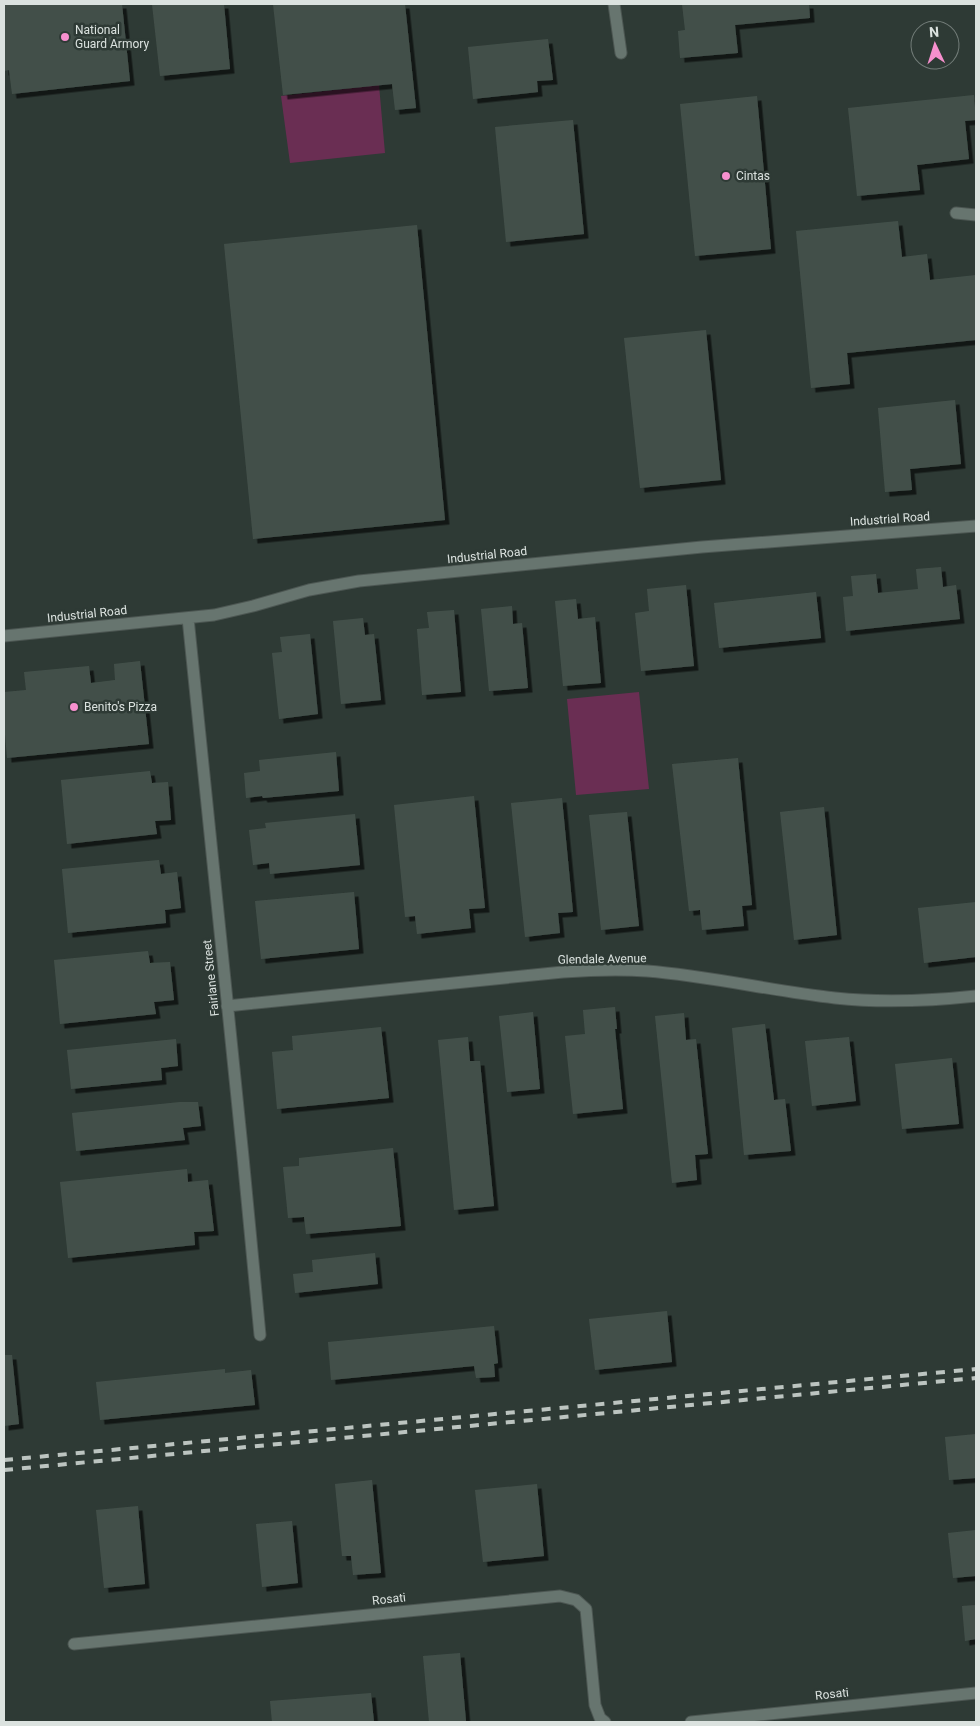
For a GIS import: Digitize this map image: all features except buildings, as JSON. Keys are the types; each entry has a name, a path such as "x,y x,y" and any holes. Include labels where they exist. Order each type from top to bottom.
{"street":[{"path":"614,4 621,53"},
{"path":"956,213 976,215"},
{"name":"Industrial Road","path":"4,636 188,618 230,612 308,590 358,581 702,547 976,526"},
{"name":"Fairlane Street","path":"188,618 260,1335"},
{"name":"Glendale Avenue","path":"228,1006 563,972 609,970 677,974 837,998 877,1001 927,1000 976,996"},
{"name":"Rosati","path":"74,1644 560,1596 576,1600 586,1609 595,1704 600,1718 605,1722"},
{"name":"Rosati","path":"691,1722 976,1693"}],"shaded area":[{"path":"379,85 385,153 290,163 281,96"},
{"path":"639,692 649,789 576,795 567,699"}],"railway":[{"path":"4,1460 976,1369"},
{"path":"4,1470 976,1378"}],"place":[{"name":"National Guard Armory","path":"65,37"},
{"name":"Cintas","path":"726,176"},
{"name":"Benito's Pizza","path":"74,707"}]}
